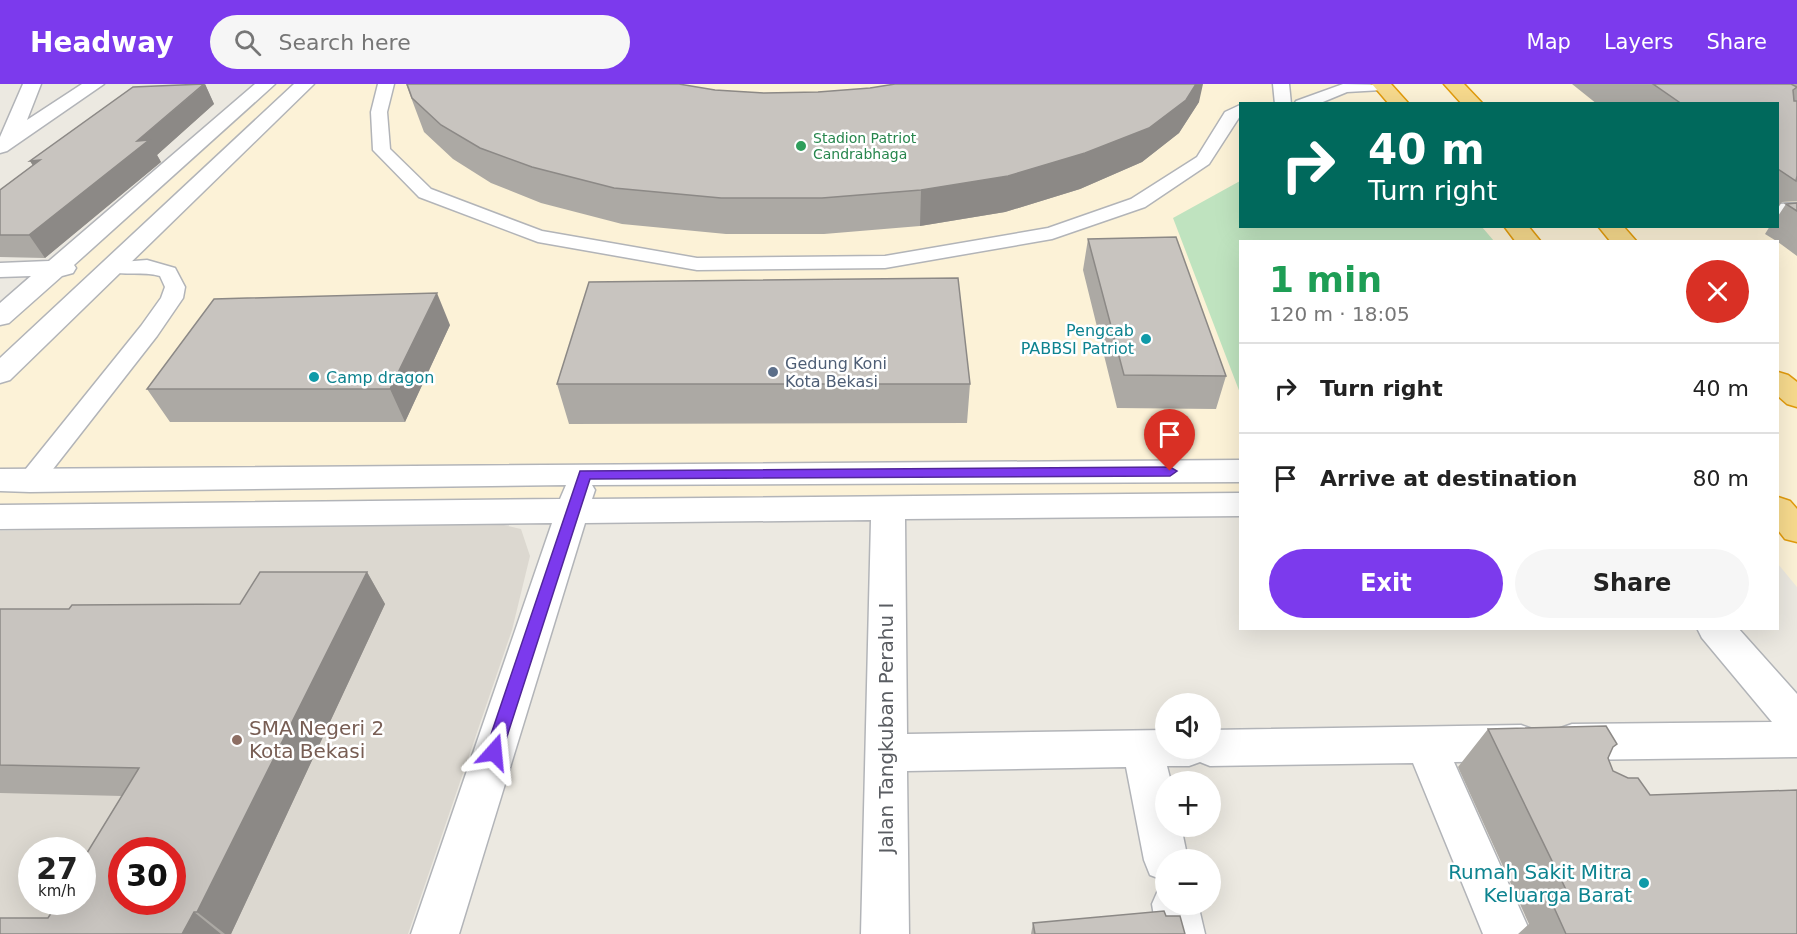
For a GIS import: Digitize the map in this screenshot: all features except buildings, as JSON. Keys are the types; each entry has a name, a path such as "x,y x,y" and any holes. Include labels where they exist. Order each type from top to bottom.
{"highway":[{"path":"1382,84 1398,102"},
{"path":"1453,84 1472,102"},
{"path":"1517,228 1527,240"},
{"path":"1611,228 1623,240"},
{"path":"1779,382 1797,398"},
{"path":"1779,510 1797,530"}],"street":[{"path":"4,143 30,84 52,84"},
{"path":"4,143 94,84"},
{"path":"0,317 266,84"},
{"path":"0,374 305,84"},
{"path":"0,270 115,267"},
{"path":"0,517 578,492 1239,471"},
{"path":"15,481 578,492 888,514 1239,504"},
{"path":"435,934 578,492"},
{"name":"Jalan Tangkuban Perahu I","path":"885,934 888,514"},
{"path":"1717,630 1797,722"},
{"path":"1221,748 1797,739"},
{"path":"1426,745 1507,934"},
{"path":"1143,749 1164,849"},
{"path":"886,753 1155,749"},
{"path":"1177,915 1181,934"}],"lane":[{"path":"386,84 379,112 382,150 425,193 538,236 697,264 885,262 1052,233 1138,203 1148,197 1203,160 1231,115 1239,111"},
{"path":"1281,84 1283,102"},
{"path":"1307,102 1345,88 1382,84"},
{"path":"1779,210 1797,209"},
{"path":"15,481 149,331 172,298 175,287 168,272 147,266 115,267"}],"shaded area":[{"path":"267,84 1797,84 1797,587 1779,565 1779,240 1239,240 1239,516 0,514 0,324"},
{"name":"SMA Negeri 2 Kota Bekasi","path":"439,519 487,521 521,529 530,556 512,630 408,934 0,934 0,531"}],"green space":[{"path":"1239,182 1239,228 1483,228 1493,240 1239,240 1239,390 1173,218"}],"place":[{"name":"Stadion Patriot Candrabhaga","path":"801,146"},
{"name":"Pengcab PABBSI Patriot","path":"1146,339"},
{"name":"Gedung Koni Kota Bekasi","path":"773,372"},
{"name":"Camp dragon","path":"314,377"},
{"name":"SMA Negeri 2 Kota Bekasi","path":"237,740"},
{"name":"Rumah Sakit Mitra Keluarga Barat","path":"1644,883"}],"route":[{"path":"494,752 585,474 1170,471"}]}
